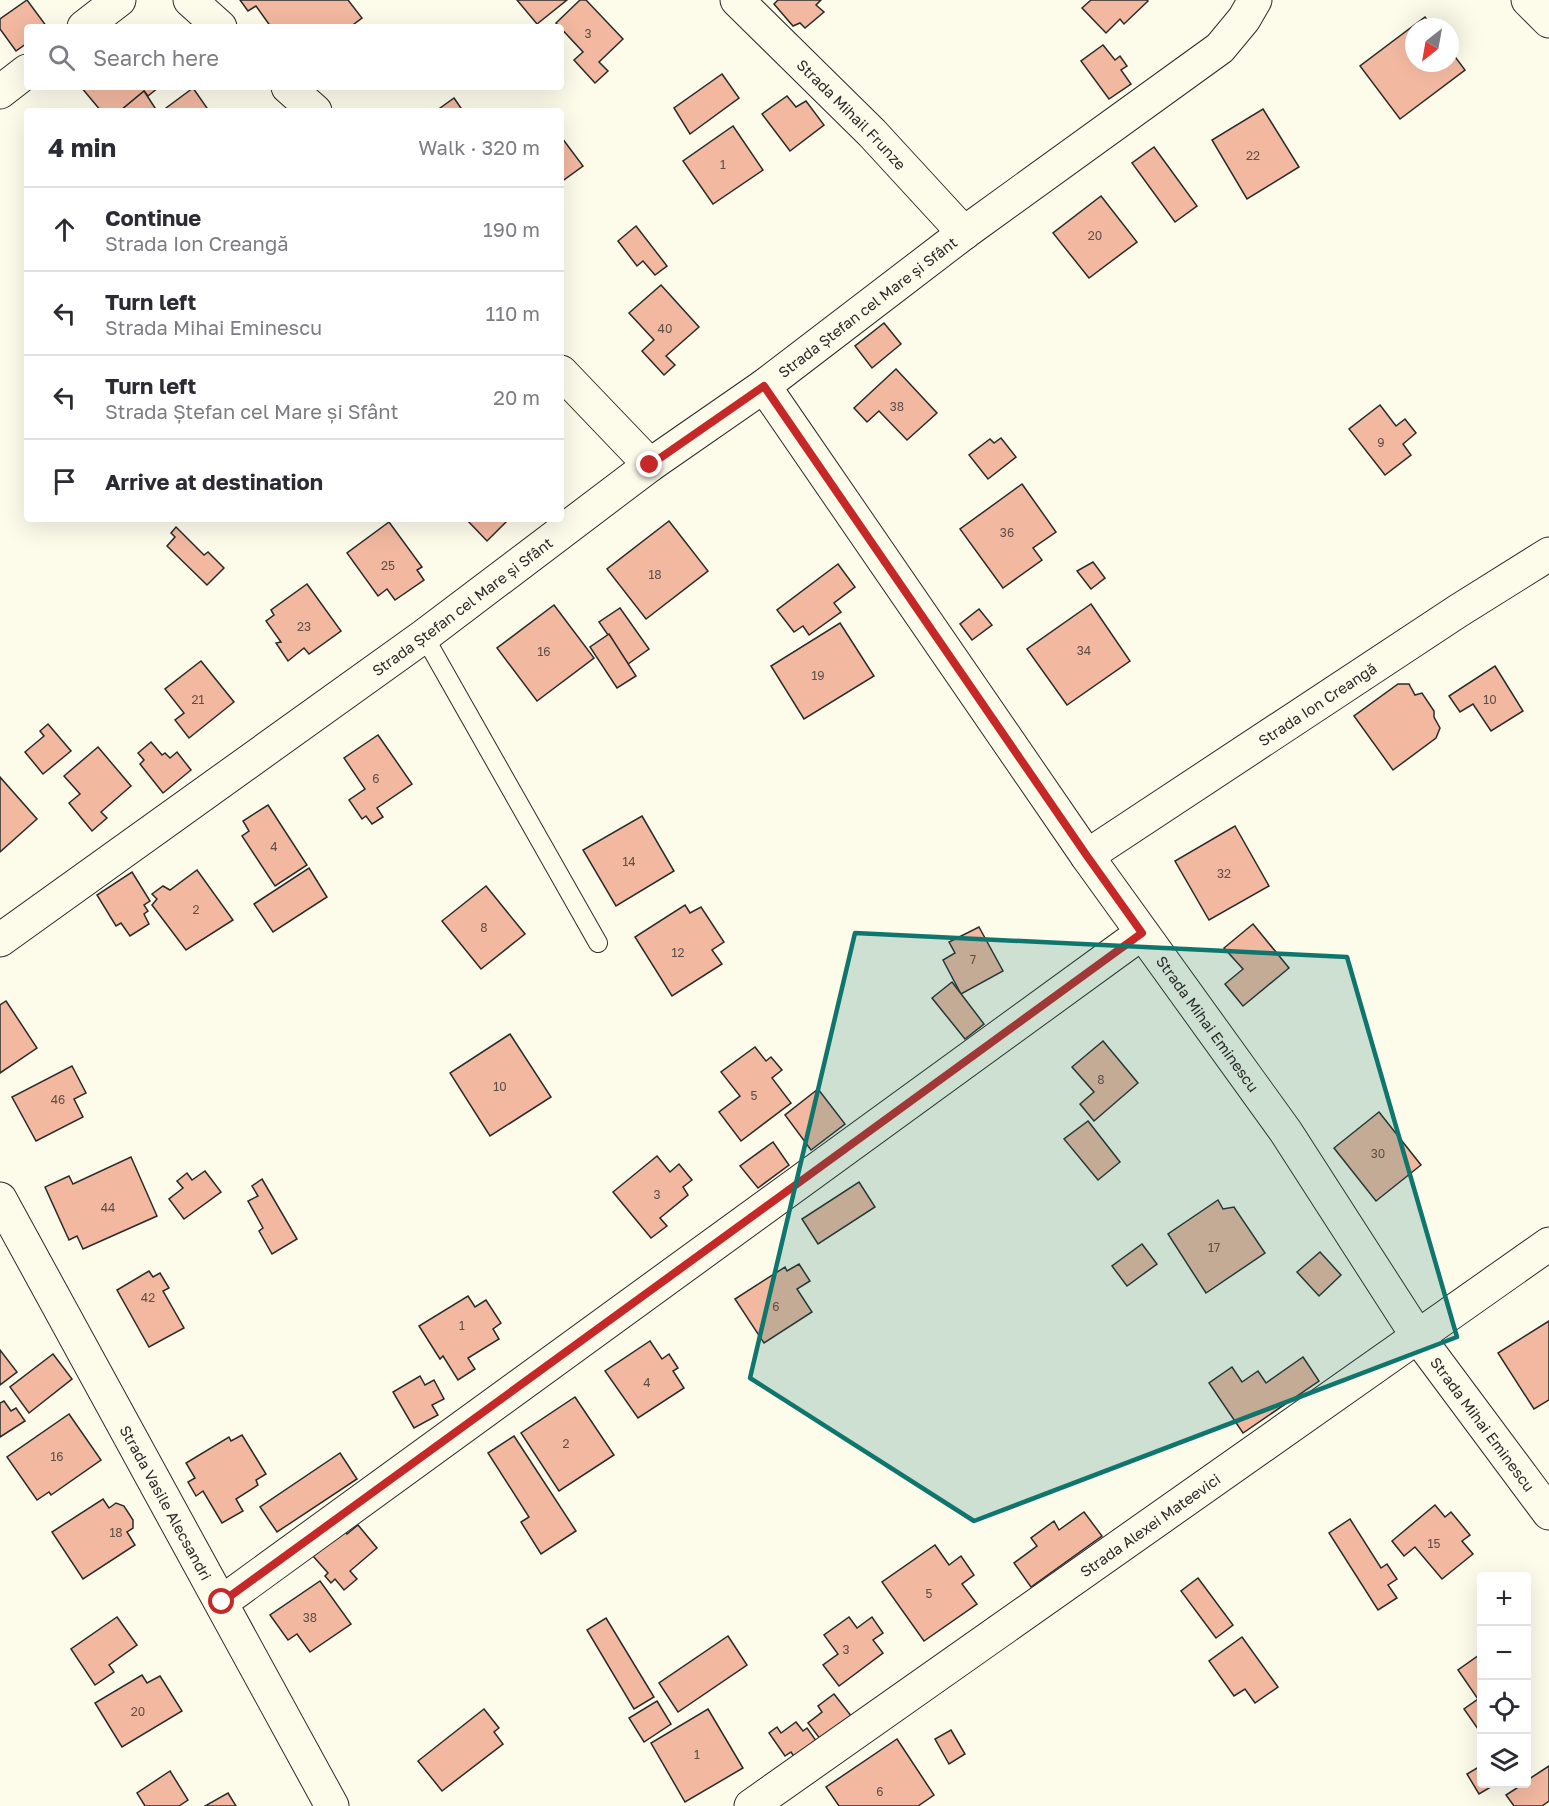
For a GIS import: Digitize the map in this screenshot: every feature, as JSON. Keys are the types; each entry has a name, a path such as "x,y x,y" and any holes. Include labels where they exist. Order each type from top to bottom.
{"street":[{"path":"88,24 119,0"},
{"path":"190,0 217,24"},
{"name":"Strada Mihail Frunze","path":"737,0 872,133 964,233"},
{"name":"Strada Ștefan cel Mare și Sfânt","path":"0,940 424,636 650,465 764,386 964,233 1220,48 1244,19 1255,0"},
{"path":"1528,0 1549,21"},
{"path":"0,92 24,73"},
{"path":"291,90 312,108"},
{"path":"564,375 650,465"},
{"name":"Strada Mihai Eminescu","path":"764,386 1087,856 1287,1132 1418,1337 1549,1513"},
{"name":"Strada Ion Creangă","path":"1087,856 1458,611 1549,554"},
{"path":"222,1602 1142,933"},
{"name":"Strada Vasile Alecsandri","path":"0,1199 332,1806"},
{"name":"Strada Alexei Mateevici","path":"751,1806 1549,1244"}],"lane":[{"path":"424,636 598,943"}],"highlighted area":[{"path":"855,933 1347,957 1457,1337 974,1521 750,1378"}],"building":[{"path":"27,0 45,24 24,24 24,45 16,51 0,29 0,19"},
{"path":"240,0 348,0 362,18 354,24 269,24 256,6 248,11"},
{"path":"517,0 567,0 537,24"},
{"path":"580,0 586,0 623,39 599,62 608,71 595,83 574,60 583,52 564,32 564,24 556,23"},
{"path":"778,0 821,0 816,5 824,12 805,28 800,23 793,26 774,4"},
{"path":"1091,0 1148,1 1124,24 1120,19 1106,33 1082,8"},
{"path":"1405,32 1405,72 1459,72 1459,62 1465,70 1400,119 1360,66"},
{"path":"1103,45 1115,60 1120,56 1127,66 1121,70 1131,84 1109,99 1081,61"},
{"path":"722,74 739,98 690,134 674,108"},
{"path":"84,90 155,90 148,96 144,91 124,108 98,108"},
{"path":"190,90 194,90 207,108 166,108"},
{"path":"144,91 155,108 124,108"},
{"path":"787,96 796,107 806,101 824,125 790,151 762,114"},
{"path":"454,98 461,108 440,108"},
{"path":"1263,109 1299,167 1247,199 1212,140"},
{"path":"733,126 763,170 713,204 683,161"},
{"path":"564,141 583,166 564,180"},
{"path":"1154,147 1197,206 1175,222 1132,163"},
{"path":"1101,196 1137,242 1089,278 1053,233"},
{"path":"636,226 667,266 655,275 643,261 637,266 618,241"},
{"path":"661,285 699,327 666,356 675,365 664,375 642,351 654,340 629,313"},
{"path":"884,323 901,344 872,368 855,346"},
{"path":"896,369 937,413 907,440 879,411 867,422 854,408"},
{"path":"1380,405 1396,426 1405,419 1416,433 1403,444 1411,455 1385,475 1349,429"},
{"path":"1001,438 1016,457 988,479 969,455 990,439 994,443"},
{"path":"1022,484 1056,532 1033,548 1042,560 1003,588 960,529"},
{"path":"669,521 708,571 646,619 607,569"},
{"path":"389,522 422,567 417,570 424,580 395,600 387,589 378,596 347,553"},
{"path":"469,522 506,522 487,541"},
{"path":"176,527 204,555 208,552 224,568 207,585 167,546 175,537 171,533"},
{"path":"1093,562 1105,578 1091,589 1077,571"},
{"path":"838,564 855,587 834,603 841,612 809,635 803,626 794,632 777,610"},
{"path":"307,584 341,631 309,654 304,648 288,661 276,643 281,642 266,621 274,615 271,610"},
{"path":"1091,604 1130,661 1067,705 1027,649"},
{"path":"554,605 594,658 537,701 497,648"},
{"path":"620,608 649,649 628,664 599,622"},
{"path":"979,609 992,625 972,640 960,624"},
{"path":"840,623 874,676 804,719 771,666"},
{"path":"609,634 636,676 617,688 590,647"},
{"path":"201,661 234,702 189,738 175,720 184,713 165,689"},
{"path":"1495,666 1523,711 1491,731 1473,704 1460,712 1449,696"},
{"path":"1398,684 1409,684 1415,695 1422,693 1434,711 1434,717 1440,728 1436,738 1393,770 1354,716"},
{"path":"48,724 71,751 43,774 25,752 44,736 40,731"},
{"path":"378,735 412,784 377,808 383,817 372,824 366,816 362,819 349,800 365,789 344,758"},
{"path":"151,742 162,755 165,753 170,758 177,752 191,770 163,793 140,764 144,760 138,753"},
{"path":"98,747 131,786 101,812 107,818 92,831 69,803 80,794 64,776"},
{"path":"0,777 37,819 0,852"},
{"path":"268,805 307,865 275,886 242,836 249,831 243,821"},
{"path":"642,816 674,871 616,906 583,850"},
{"path":"1235,826 1269,886 1209,920 1175,861"},
{"path":"309,868 327,897 273,932 254,904"},
{"path":"197,870 233,920 186,950 152,905 157,899 152,894 163,886 170,890"},
{"path":"132,872 150,901 144,905 148,911 144,914 149,924 130,936 121,923 116,926 97,895"},
{"path":"486,886 525,934 481,969 442,921"},
{"path":"685,905 690,913 701,907 724,942 712,950 722,964 672,996 635,937"},
{"path":"1253,924 1289,968 1243,1006 1225,984 1243,969 1224,948"},
{"path":"979,927 1003,971 961,994 943,960 955,953 949,942"},
{"path":"952,982 984,1024 965,1039 932,998"},
{"path":"6,1001 37,1048 0,1073 0,1005"},
{"path":"510,1034 551,1097 490,1136 450,1073"},
{"path":"1103,1041 1138,1083 1094,1121 1080,1104 1094,1092 1072,1067"},
{"path":"755,1047 766,1061 771,1057 782,1070 772,1078 791,1103 741,1141 719,1112 740,1096 721,1072"},
{"path":"72,1066 86,1093 74,1099 83,1117 36,1141 12,1097"},
{"path":"818,1089 845,1124 811,1150 785,1115"},
{"path":"1379,1112 1421,1165 1376,1201 1334,1148"},
{"path":"1088,1121 1120,1162 1098,1180 1064,1139"},
{"path":"773,1142 789,1165 758,1188 740,1166"},
{"path":"657,1156 670,1172 679,1164 692,1180 683,1187 688,1195 660,1218 667,1226 651,1238 613,1192"},
{"path":"131,1157 157,1216 83,1249 77,1236 69,1240 45,1187 69,1176 73,1184"},
{"path":"205,1171 221,1192 184,1219 169,1199 183,1188 177,1181 187,1173 192,1180"},
{"path":"262,1179 297,1239 272,1254 259,1231 263,1228 248,1201 258,1196 252,1186"},
{"path":"859,1182 875,1207 818,1244 802,1219"},
{"path":"1218,1200 1223,1209 1234,1207 1265,1253 1206,1293 1168,1234"},
{"path":"1142,1244 1157,1264 1127,1286 1112,1266"},
{"path":"1320,1252 1341,1275 1319,1296 1297,1272"},
{"path":"799,1264 810,1281 797,1289 812,1312 764,1343 735,1299 785,1267 787,1271"},
{"path":"149,1271 153,1277 160,1273 169,1288 163,1291 184,1328 149,1347 117,1290"},
{"path":"468,1296 475,1307 486,1300 501,1323 493,1329 499,1339 468,1358 475,1369 458,1380 443,1356 440,1359 419,1326"},
{"path":"1549,1321 1549,1400 1534,1409 1498,1353"},
{"path":"650,1341 662,1359 669,1354 678,1368 673,1371 684,1388 638,1418 605,1371"},
{"path":"0,1350 17,1372 0,1385"},
{"path":"53,1354 72,1379 29,1413 10,1387"},
{"path":"1303,1357 1319,1381 1243,1433 1209,1383 1232,1367 1242,1382 1258,1371 1266,1383"},
{"path":"420,1376 425,1385 434,1380 444,1399 432,1405 438,1415 414,1428 393,1392"},
{"path":"575,1397 614,1455 559,1491 521,1433"},
{"path":"4,1401 11,1411 16,1408 25,1421 0,1437 0,1403"},
{"path":"69,1414 101,1460 51,1495 49,1492 37,1500 7,1457"},
{"path":"242,1435 266,1474 256,1480 258,1485 236,1499 243,1511 222,1523 203,1491 196,1496 188,1482 195,1478 186,1463 229,1437 231,1441"},
{"path":"514,1436 576,1531 541,1554 521,1522 529,1517 488,1453"},
{"path":"340,1453 357,1479 277,1532 260,1507"},
{"path":"103,1499 109,1508 116,1503 124,1506 133,1520 133,1528 127,1532 135,1545 83,1579 52,1532"},
{"path":"1435,1505 1445,1517 1451,1512 1470,1535 1462,1541 1473,1554 1442,1579 1415,1547 1404,1556 1392,1541"},
{"path":"1084,1512 1102,1536 1031,1587 1014,1563 1037,1546 1031,1538 1054,1521 1059,1530"},
{"path":"1350,1519 1381,1568 1387,1564 1397,1579 1388,1585 1397,1598 1378,1610 1329,1533"},
{"path":"358,1525 377,1548 350,1571 357,1579 344,1590 335,1579 331,1583 325,1576 328,1573 313,1556 345,1528 347,1534"},
{"path":"935,1545 949,1565 961,1556 974,1575 962,1584 977,1604 924,1641 882,1582"},
{"path":"1198,1578 1233,1625 1216,1638 1181,1591"},
{"path":"320,1581 351,1624 310,1652 297,1634 288,1640 270,1615"},
{"path":"117,1617 137,1645 109,1665 114,1672 95,1685 71,1649"},
{"path":"849,1617 857,1628 872,1617 883,1633 873,1640 883,1653 839,1686 823,1665 838,1654 824,1635"},
{"path":"606,1618 654,1697 634,1709 587,1630"},
{"path":"728,1636 747,1665 678,1712 659,1683"},
{"path":"1242,1637 1278,1687 1255,1703 1245,1689 1234,1696 1209,1661"},
{"path":"1477,1657 1477,1698 1458,1670"},
{"path":"142,1675 147,1683 160,1676 182,1711 122,1747 95,1703"},
{"path":"834,1694 852,1717 821,1740 808,1723 822,1712 818,1706"},
{"path":"1477,1700 1477,1728 1464,1709"},
{"path":"657,1701 671,1724 644,1742 629,1718"},
{"path":"484,1709 499,1728 494,1732 503,1744 442,1791 418,1761"},
{"path":"708,1709 743,1768 685,1802 651,1743"},
{"path":"796,1722 803,1731 807,1728 817,1742 795,1758 791,1752 785,1756 769,1733 777,1727 781,1733"},
{"path":"951,1730 965,1754 949,1764 935,1739"},
{"path":"897,1739 934,1795 918,1806 839,1806 826,1787"},
{"path":"1549,1766 1549,1801 1542,1806 1514,1806 1506,1795 1517,1788 1531,1788 1531,1778"},
{"path":"1477,1768 1477,1788 1489,1788 1479,1794 1467,1774"},
{"path":"170,1771 188,1800 179,1806 145,1806 137,1793"},
{"path":"228,1793 236,1806 205,1806"}],"route":[{"path":"222,1602 1142,933 764,386 650,465"}]}
